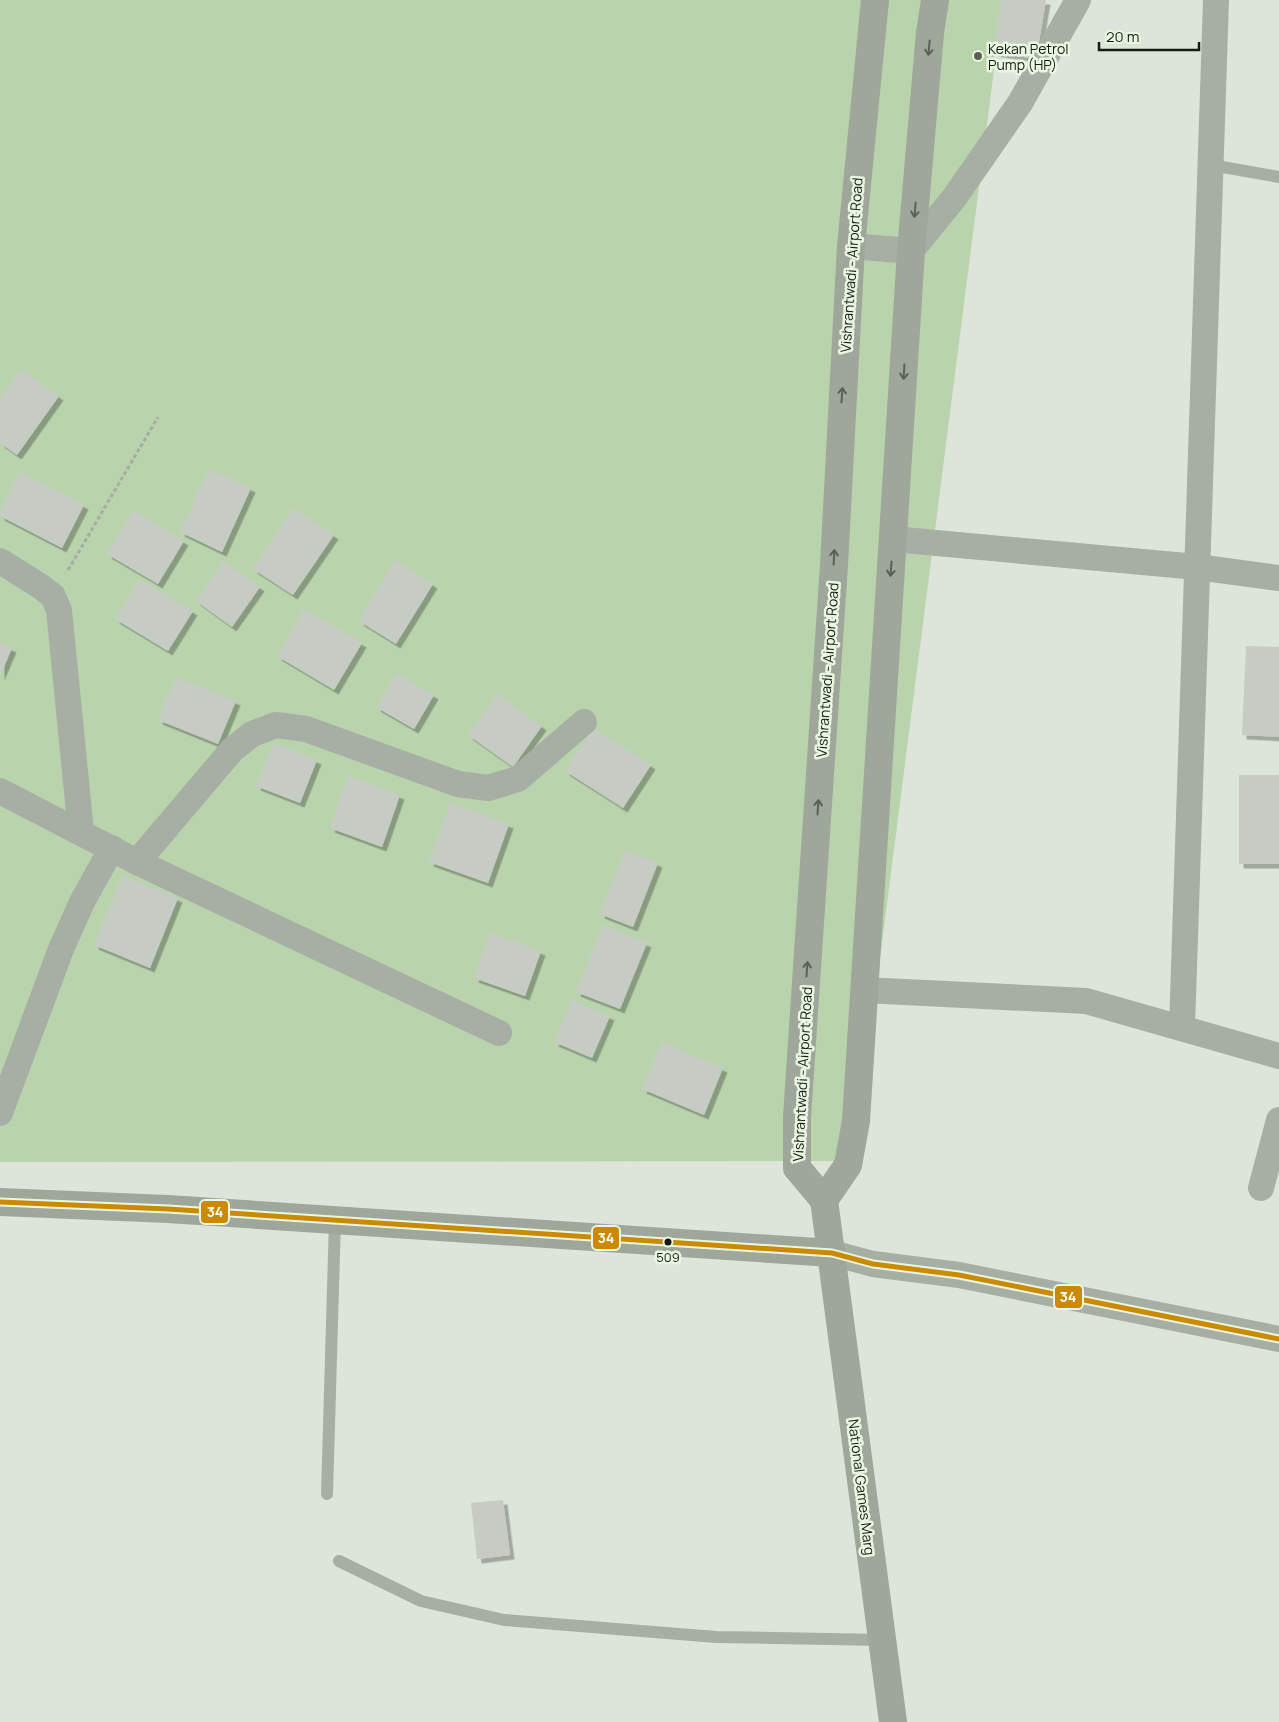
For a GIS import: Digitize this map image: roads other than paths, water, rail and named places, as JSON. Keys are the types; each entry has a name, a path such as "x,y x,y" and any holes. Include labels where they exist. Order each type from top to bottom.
{"main road":[{"name":"Vishrantwadi - Airport Road","path":"824,1200 797,1168 797,1117 834,565 852,246 875,0"},
{"path":"824,1200 848,1165 856,1121 911,251 930,33 935,0"},
{"name":"National Games Marg","path":"824,1200 893,1722"},
{"path":"0,1202 168,1209 832,1253"}],"street":[{"path":"852,246 911,251 954,198 1020,103 1078,0"},
{"path":"1182,1028 1216,0"},
{"path":"893,539 1197,567 1279,578"},
{"path":"0,561 53,596 59,610 82,832"},
{"path":"137,862 232,750 252,734 276,726 306,729 458,784 488,788 518,779 584,722"},
{"path":"0,791 137,862 499,1034"},
{"path":"0,1113 61,950 83,900 112,848"},
{"path":"864,990 1086,1001 1279,1056"},
{"path":"1262,1188 1279,1120"},
{"path":"832,1253 874,1264 959,1275 1279,1340"}],"lane":[{"path":"1210,165 1279,178"},
{"path":"327,1494 335,1220"},
{"path":"339,1561 421,1601 504,1620 716,1637 882,1640"}],"place":[{"name":"Kekan Petrol Pump (HP)","path":"978,56"},
{"name":"509","path":"668,1242"}]}
